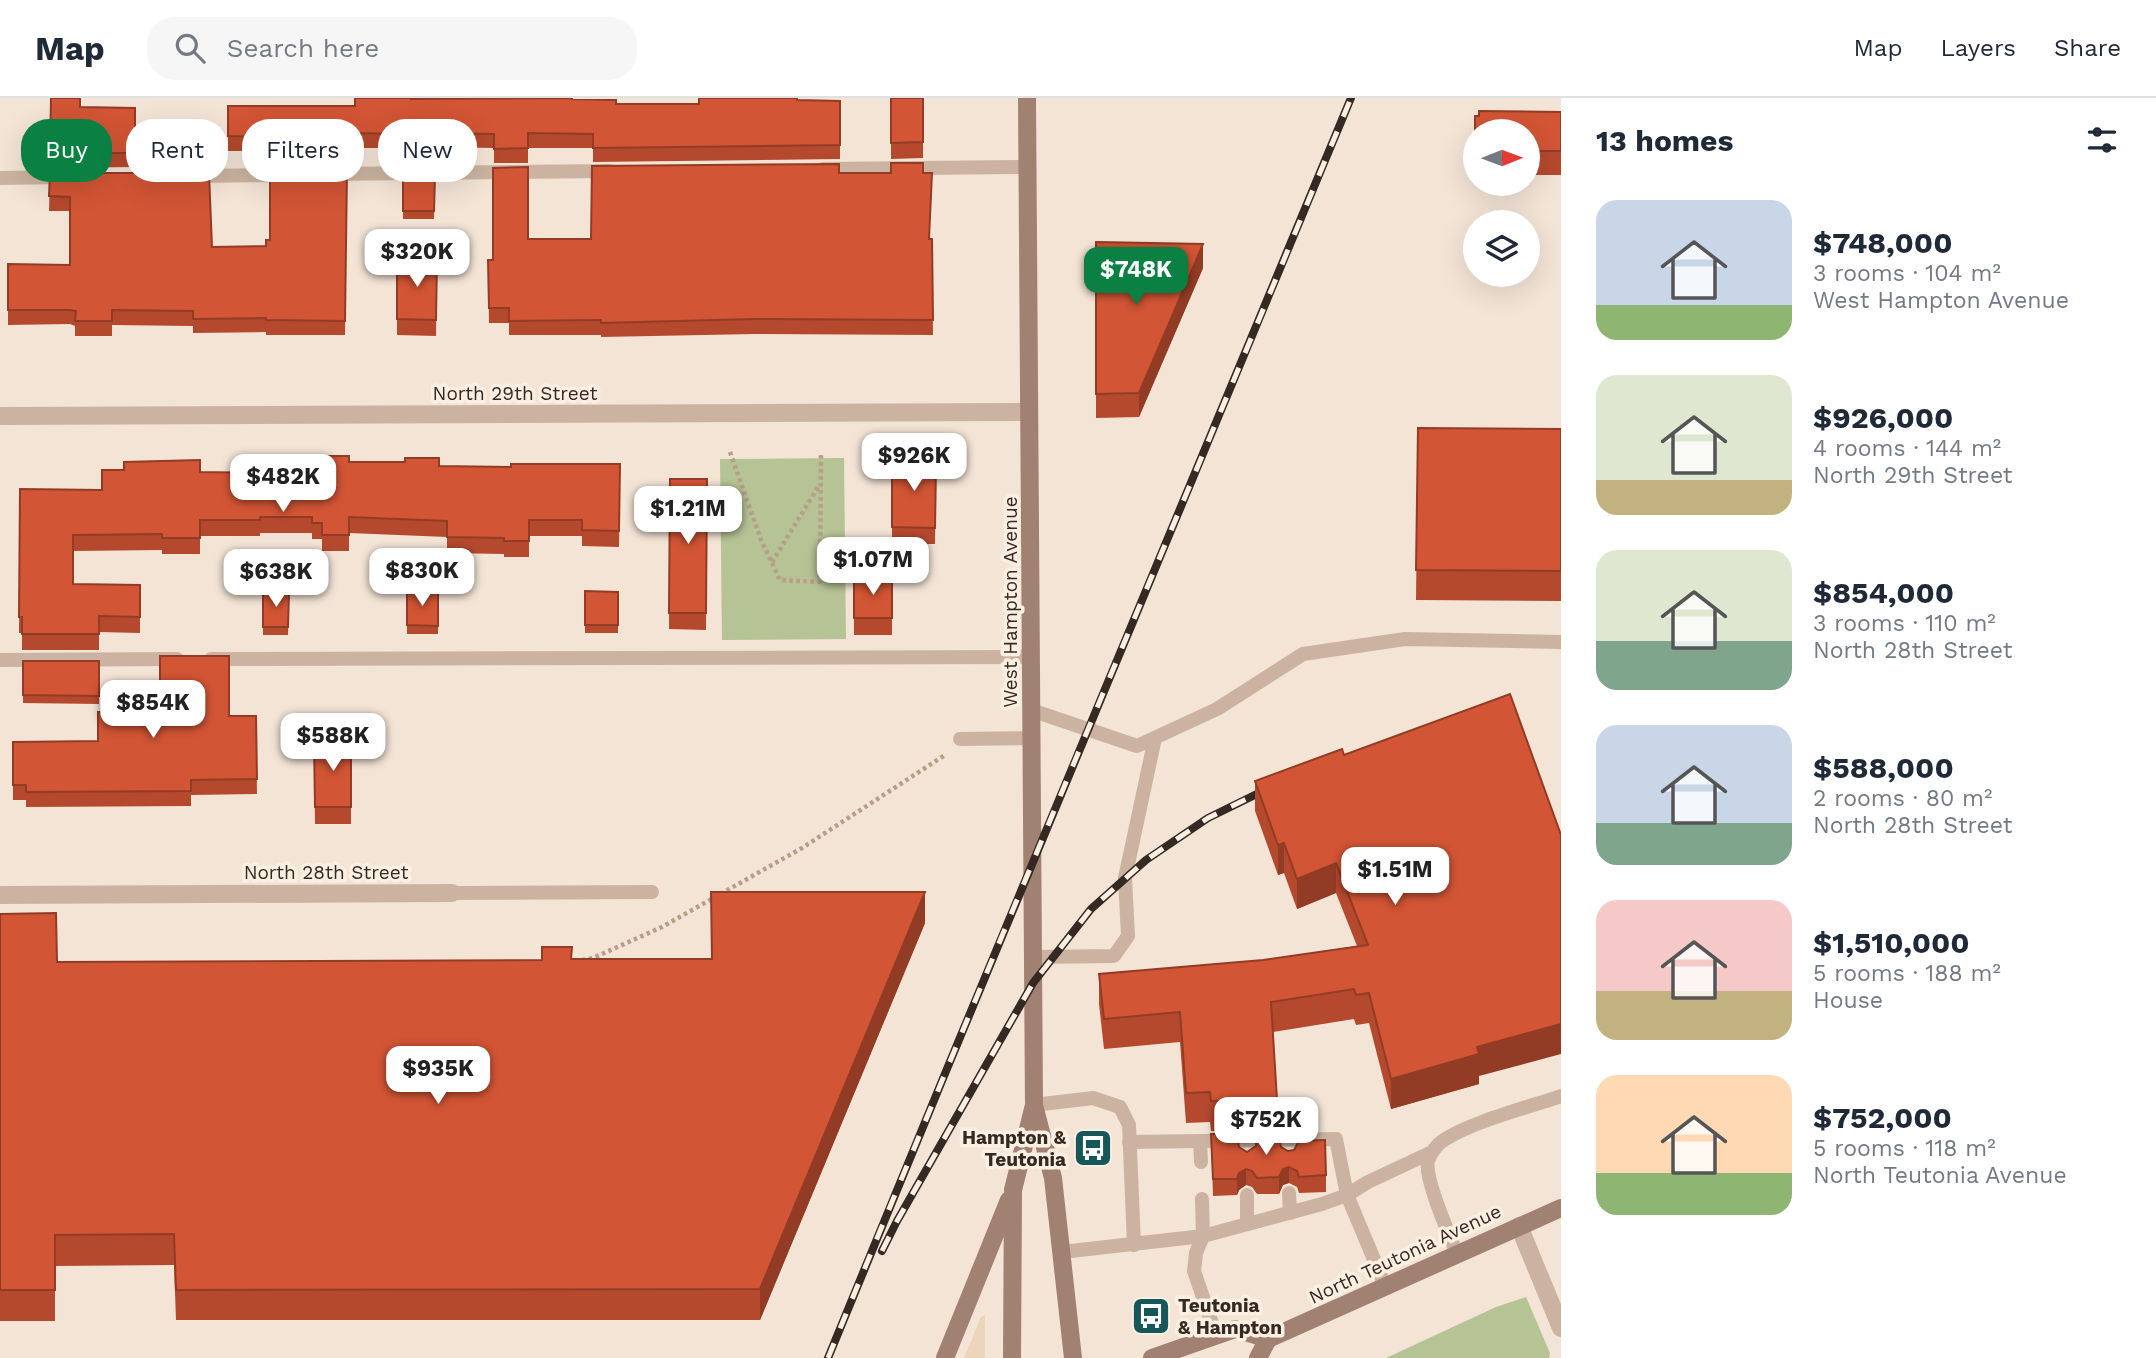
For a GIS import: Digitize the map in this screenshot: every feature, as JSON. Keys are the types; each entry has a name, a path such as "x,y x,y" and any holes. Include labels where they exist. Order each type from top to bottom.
{"main road":[{"name":"West Hampton Avenue","path":"1012,1358 1013,1191 1034,1105 1027,98"},
{"name":"West Hampton Avenue","path":"1034,1105 1053,1178 1073,1358"},
{"path":"945,1358 1013,1191"},
{"name":"North Teutonia Avenue","path":"1268,1339 1561,1208"},
{"path":"1152,1358 1235,1329 1268,1339 1258,1358"}],"street":[{"name":"North 29th Street","path":"0,416 1030,412"},
{"name":"North 28th Street","path":"0,895 452,893"},
{"path":"1518,1226 1561,1328"}],"lane":[{"path":"811,169 1028,167"},
{"path":"228,175 629,171"},
{"path":"0,178 21,178"},
{"path":"1031,710 1137,746 1217,709 1303,654 1405,639 1561,642"},
{"path":"0,660 1031,657"},
{"path":"964,739 1032,738"},
{"path":"1034,957 1114,956 1128,936 1125,878 1155,738"},
{"name":"North 28th Street","path":"452,893 652,892"},
{"path":"1457,1254 1434,1194 1427,1164 1432,1152 1443,1140 1474,1126 1561,1096"},
{"path":"1034,1105 1093,1098 1120,1107 1129,1125 1134,1245"},
{"path":"1129,1142 1336,1139 1347,1195 1386,1287"},
{"path":"1246,1140 1247,1159"},
{"path":"1289,1140 1289,1158"},
{"path":"1200,1141 1201,1162"},
{"path":"1062,1252 1203,1236 1290,1213 1347,1195 1368,1182 1432,1152"},
{"path":"1289,1193 1290,1213"},
{"path":"1247,1195 1247,1224"},
{"path":"1202,1199 1203,1236 1196,1253 1194,1271 1216,1335"}],"path":[{"path":"730,452 761,540 780,580 820,582 821,452"},
{"path":"772,562 821,484"},
{"path":"581,961 662,927 790,855 964,739"}],"green space":[{"path":"844,458 846,639 722,640 720,459"},
{"path":"1526,1297 1550,1353 1549,1358 1386,1358 1496,1307"}],"shaded area":[{"path":"985,1315 985,1358 964,1358 981,1317"}],"building":[{"path":"51,98 80,98 80,107 135,108 135,119 126,119 126,153 112,153 112,119 51,119"},
{"path":"355,98 572,98 616,100 616,104 699,104 699,98 840,101 840,145 593,148 593,134 528,133 528,148 494,149 494,134 477,134 477,119 378,119 378,134 364,133 364,119 242,119 242,136 228,136 228,106 355,106"},
{"path":"891,98 923,98 923,142 891,143"},
{"path":"1479,111 1561,112 1561,151 1540,151 1540,119 1475,119 1475,116 1479,116"},
{"path":"891,163 923,163 923,173 932,173 929,239 932,239 933,320 755,319 601,323 601,320 509,321 509,308 489,308 488,260 493,260 493,168 528,167 528,239 591,239 592,166 839,164 839,173 891,173"},
{"path":"112,173 126,173 126,182 209,182 212,247 266,246 266,240 270,240 270,182 347,182 345,321 193,319 193,311 112,310 112,321 75,321 76,311 70,310 8,310 8,264 70,265 70,197 49,196 50,182 112,182"},
{"path":"403,182 435,182 434,211 403,211"},
{"path":"1096,242 1203,244 1139,393 1096,394"},
{"path":"397,258 437,258 436,320 397,319"},
{"path":"1418,428 1561,429 1561,571 1416,570"},
{"path":"312,456 349,456 349,462 405,462 405,458 439,458 439,466 620,464 619,531 582,530 582,520 529,520 529,541 504,541 504,538 447,537 447,521 349,517 349,535 322,535 322,523 312,523 312,517 260,517 260,520 200,520 200,538 162,538 162,534 73,535 73,584 140,585 140,617 99,616 99,634 22,634 22,617 19,617 20,489 102,490 102,470 124,470 124,462 200,460 200,472 267,473 267,462"},
{"path":"896,457 930,457 930,466 936,466 935,528 892,527 892,469 896,469"},
{"path":"670,479 707,479 706,613 669,613"},
{"path":"854,577 892,577 892,618 854,618"},
{"path":"263,591 289,591 288,627 263,627"},
{"path":"407,591 438,592 438,626 407,625"},
{"path":"585,591 618,592 618,625 585,625"},
{"path":"160,656 229,656 229,716 256,716 257,779 191,780 191,791 26,792 26,785 13,785 13,742 98,741 98,712 160,712"},
{"path":"23,661 99,661 99,696 23,695"},
{"path":"1510,694 1561,835 1561,1024 1477,1047 1479,1054 1391,1079 1369,993 1356,995 1354,989 1271,1002 1277,1100 1211,1101 1210,1092 1186,1093 1180,1012 1104,1019 1099,974 1263,960 1368,945 1336,863 1297,879 1284,843 1278,845 1255,781 1342,749 1344,755"},
{"path":"314,740 351,740 351,807 315,807"},
{"path":"711,892 925,892 760,1289 176,1290 174,1234 55,1235 55,1290 0,1290 0,914 56,913 57,962 542,960 542,947 572,947 571,959 712,959"},
{"path":"1256,1133 1278,1133 1281,1147 1288,1151 1294,1150 1299,1141 1325,1140 1326,1175 1299,1177 1297,1171 1289,1167 1283,1169 1279,1177 1257,1178 1252,1171 1246,1169 1239,1173 1237,1179 1213,1179 1211,1134 1237,1134 1239,1147 1247,1152 1256,1146"}],"railway":[{"path":"828,1358 1351,98"},
{"path":"882,1251 1033,983 1091,909 1146,860 1208,818 1273,786"}],"place":[{"name":"Hampton & Teutonia","path":"1093,1148"},
{"name":"Teutonia & Hampton","path":"1151,1316"}]}
